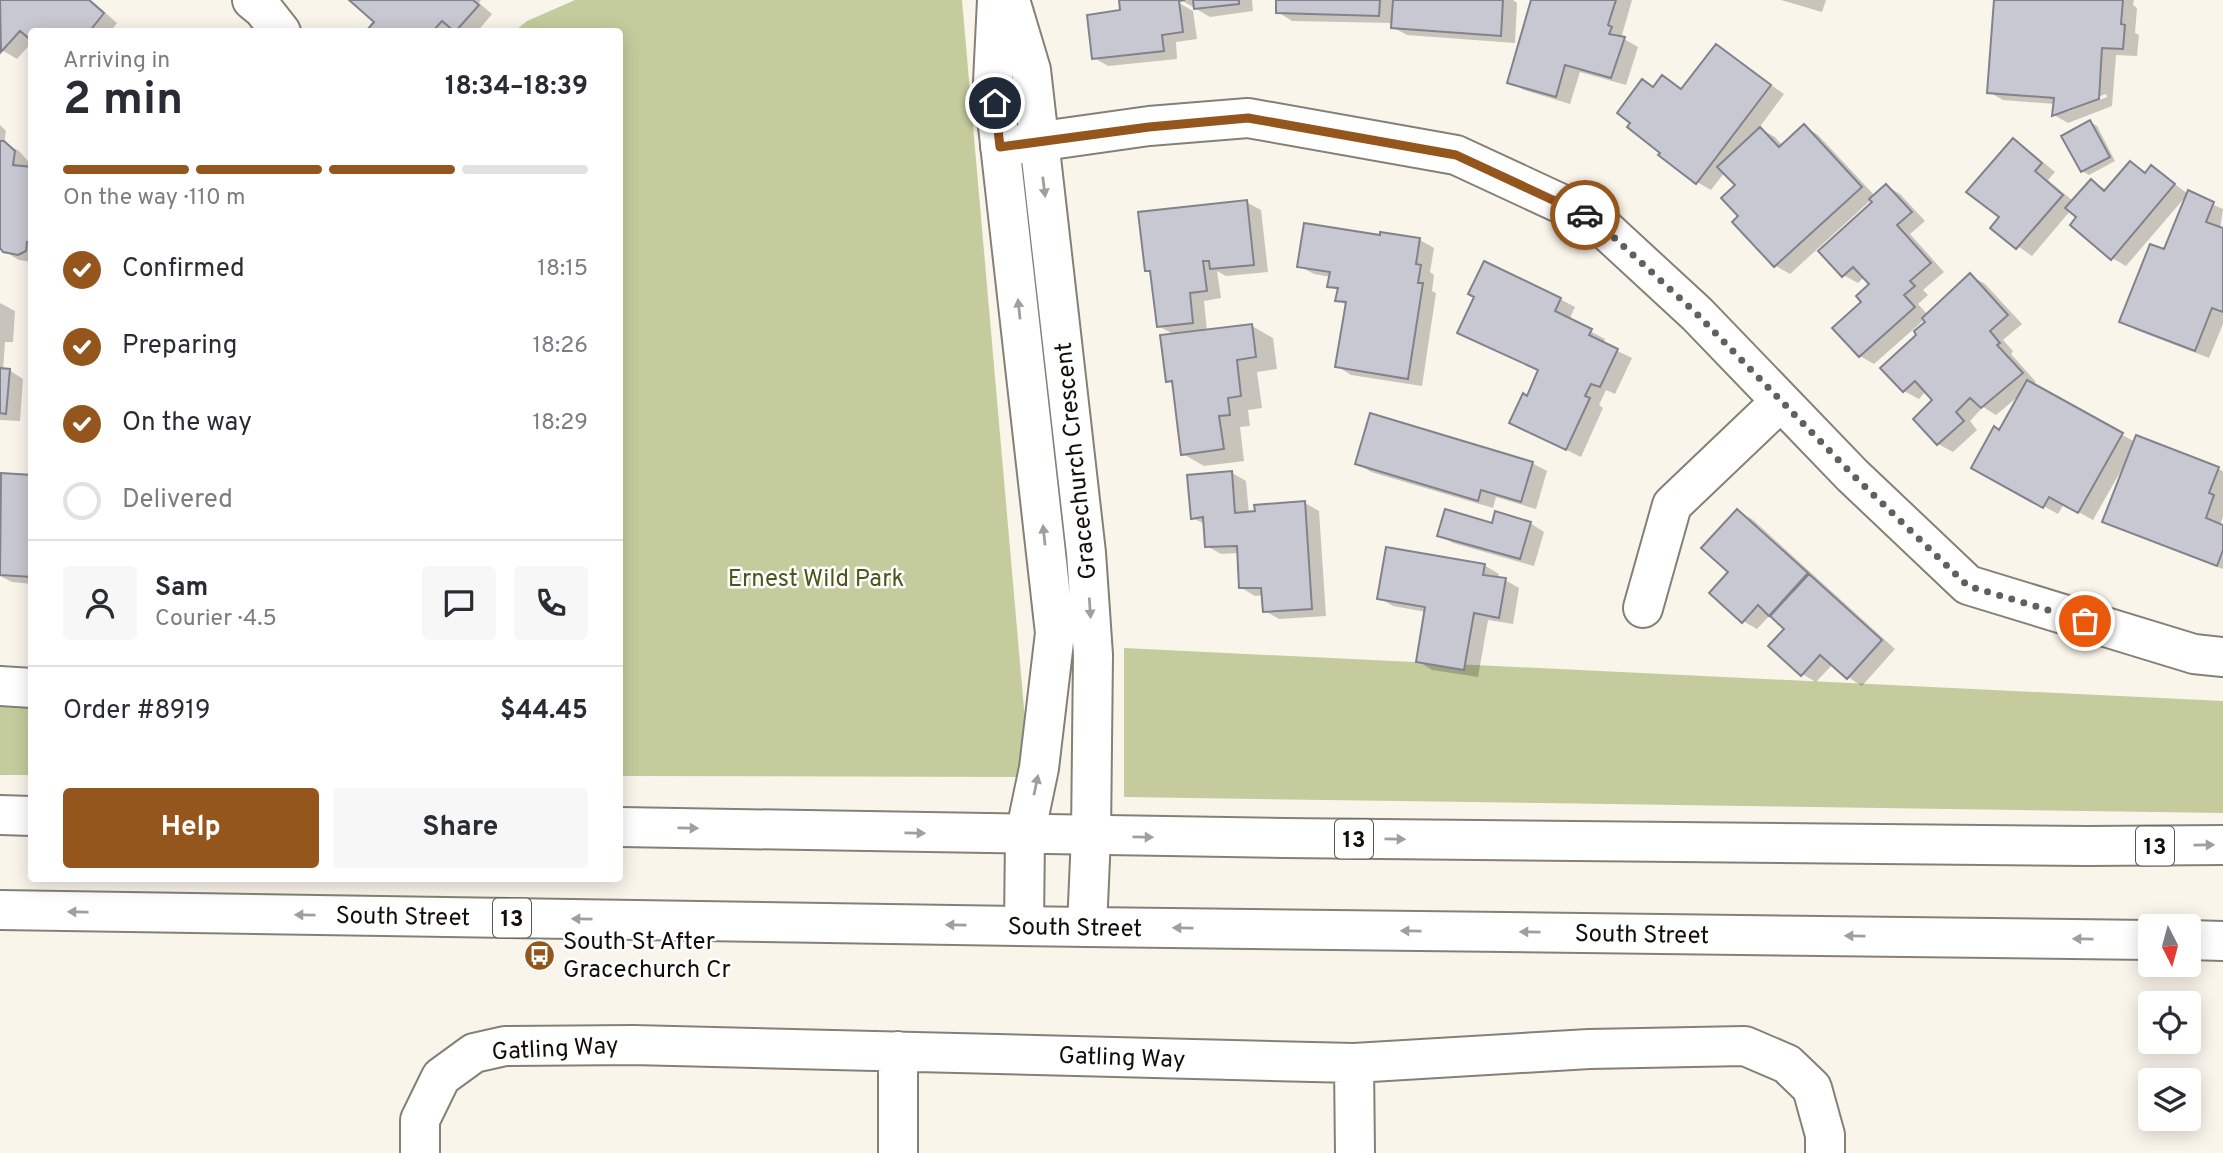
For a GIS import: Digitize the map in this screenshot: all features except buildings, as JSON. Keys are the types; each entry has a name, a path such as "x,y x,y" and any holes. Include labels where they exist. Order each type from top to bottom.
{"main road":[{"name":"Gracechurch Crescent","path":"997,0 993,82 1055,633 1040,768 1026,835 1024,926"},
{"name":"Gracechurch Crescent","path":"1010,0 1031,70 1087,553 1093,656 1087,927"},
{"path":"1000,147 1149,127 1248,118 1456,155 1594,219 1697,314 1780,402 1968,586 2194,654 2223,657"},
{"path":"1643,608 1672,505 1780,402"},
{"path":"0,686 28,688"},
{"path":"0,815 28,816"},
{"name":"13","path":"623,827 1091,836 2223,845"},
{"name":"South Street","path":"0,910 2138,940"},
{"path":"2202,940 2223,941"},
{"name":"Gatling Way","path":"420,1153 420,1120 440,1077 474,1053 505,1046 633,1045 1354,1063 1589,1049 1745,1046 1787,1064 1812,1088 1825,1135 1825,1153"},
{"path":"898,1051 898,1153"},
{"path":"1354,1063 1355,1153"}],"green space":[{"name":"Ernest Wild Park","path":"575,0 962,0 1030,777 623,776 623,28 518,28 527,21"},
{"path":"1124,648 2223,701 2223,813 1124,797"},
{"path":"0,705 28,707 28,775 0,775"}],"way so far":[{"path":"1585,215 1594,219 1697,314 1780,402 1968,586 2085,621"}],"place":[{"name":"South St After Gracechurch Cr","path":"540,955"}],"route":[{"path":"995,103 1000,147 1149,127 1248,118 1456,155 1585,215"}]}
